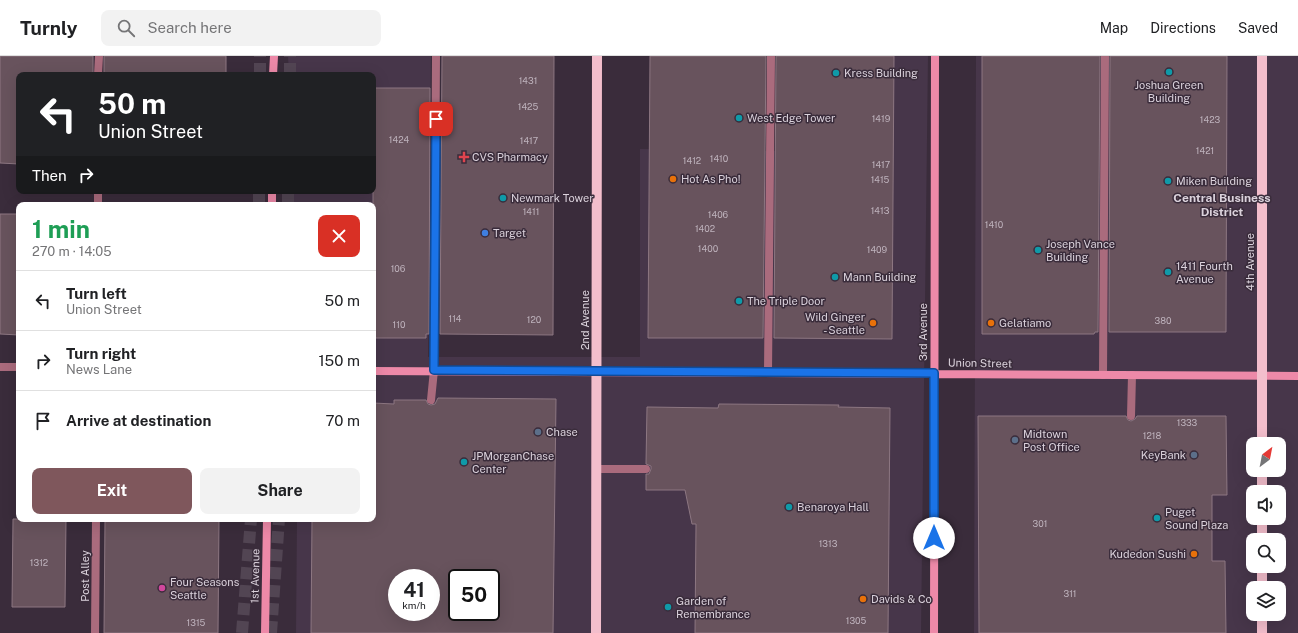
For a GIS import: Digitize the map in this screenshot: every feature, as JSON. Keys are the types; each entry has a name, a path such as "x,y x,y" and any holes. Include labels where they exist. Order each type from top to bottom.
{"main road":[{"name":"2nd Avenue","path":"596,633 597,56"},
{"name":"4th Avenue","path":"1262,56 1262,437"},
{"path":"1262,621 1262,633"}],"street":[{"path":"98,72 99,56"},
{"path":"273,72 274,56"},
{"path":"431,400 434,370 436,56"},
{"path":"768,372 771,56"},
{"name":"3rd Avenue","path":"934,633 935,56"},
{"path":"1103,375 1105,56"},
{"path":"0,367 16,367"},
{"name":"Union Street","path":"376,371 434,370 1298,376"},
{"path":"1131,416 1132,375"},
{"path":"596,469 646,470"},
{"name":"Post Alley","path":"95,633 96,522"},
{"name":"1st Avenue","path":"265,633 267,522"}],"shaded area":[{"path":"288,56 431,56 428,357 640,357 640,149 775,151 776,56 928,56 921,633 296,633 297,522 376,522 376,202 293,202 293,194 376,194 376,72 289,72"},
{"path":"976,56 1298,56 1298,633 974,633"}],"building":[{"path":"0,56 93,56 93,72 16,72 16,164 0,163"},
{"path":"104,56 226,56 226,72 104,72"},
{"name":"Newmark Tower","path":"442,56 554,56 553,335 440,334"},
{"path":"650,56 766,56 763,338 648,338"},
{"path":"776,56 894,56 892,339 774,338"},
{"path":"982,56 1100,56 1098,332 1095,332 1094,334 982,334"},
{"path":"1110,56 1227,56 1226,332 1109,332"},
{"path":"376,88 430,88 429,334 426,334 426,338 376,338 376,202 373,202 373,194 376,194"},
{"path":"0,214 16,214 16,335 0,334"},
{"name":"JPMorganChase Center","path":"438,398 556,399 553,633 311,633 312,522 376,522 376,403 394,404 394,400 426,400 428,404 435,404"},
{"name":"Benaroya Hall","path":"719,404 839,405 838,407 890,408 888,633 695,633 696,524 692,524 685,490 646,490 646,474 649,474 651,469 651,466 646,464 647,407 718,408"},
{"path":"978,416 1126,416 1128,420 1131,421 1137,416 1226,416 1227,495 1212,495 1212,561 1225,561 1226,633 979,633"},
{"path":"13,519 16,519 16,522 66,522 65,607 12,607"},
{"name":"Four Seasons Seattle","path":"105,522 219,522 218,633 104,633"}],"tunnel":[{"path":"260,56 260,72"},
{"path":"290,56 290,72"},
{"path":"259,194 259,202"},
{"path":"288,194 288,202"},
{"path":"242,633 251,522"},
{"path":"271,633 279,522"}],"place":[{"name":"Joshua Green Building","path":"1169,72"},
{"name":"Kress Building","path":"836,73"},
{"name":"West Edge Tower","path":"739,118"},
{"name":"CVS Pharmacy","path":"464,157"},
{"name":"Hot As Pho!","path":"673,179"},
{"name":"Miken Building","path":"1168,181"},
{"name":"Newmark Tower","path":"503,198"},
{"name":"Target","path":"485,233"},
{"name":"Joseph Vance Building","path":"1038,250"},
{"name":"1411 Fourth Avenue","path":"1168,272"},
{"name":"Mann Building","path":"835,277"},
{"name":"The Triple Door","path":"739,301"},
{"name":"Wild Ginger - Seattle","path":"873,323"},
{"name":"Gelatiamo","path":"991,323"},
{"name":"Chase","path":"538,432"},
{"name":"Midtown Post Office","path":"1015,440"},
{"name":"KeyBank","path":"1194,455"},
{"name":"JPMorganChase Center","path":"464,462"},
{"name":"Benaroya Hall","path":"789,507"},
{"name":"Puget Sound Plaza","path":"1157,518"},
{"name":"Kudedon Sushi","path":"1194,554"},
{"name":"Four Seasons Seattle","path":"162,588"},
{"name":"Davids & Co","path":"863,599"},
{"name":"Garden of Remembrance","path":"668,607"}],"district":[{"name":"Central Business District","path":"1222,205"}],"route":[{"path":"436,119 434,370 934,373 934,538"}]}
